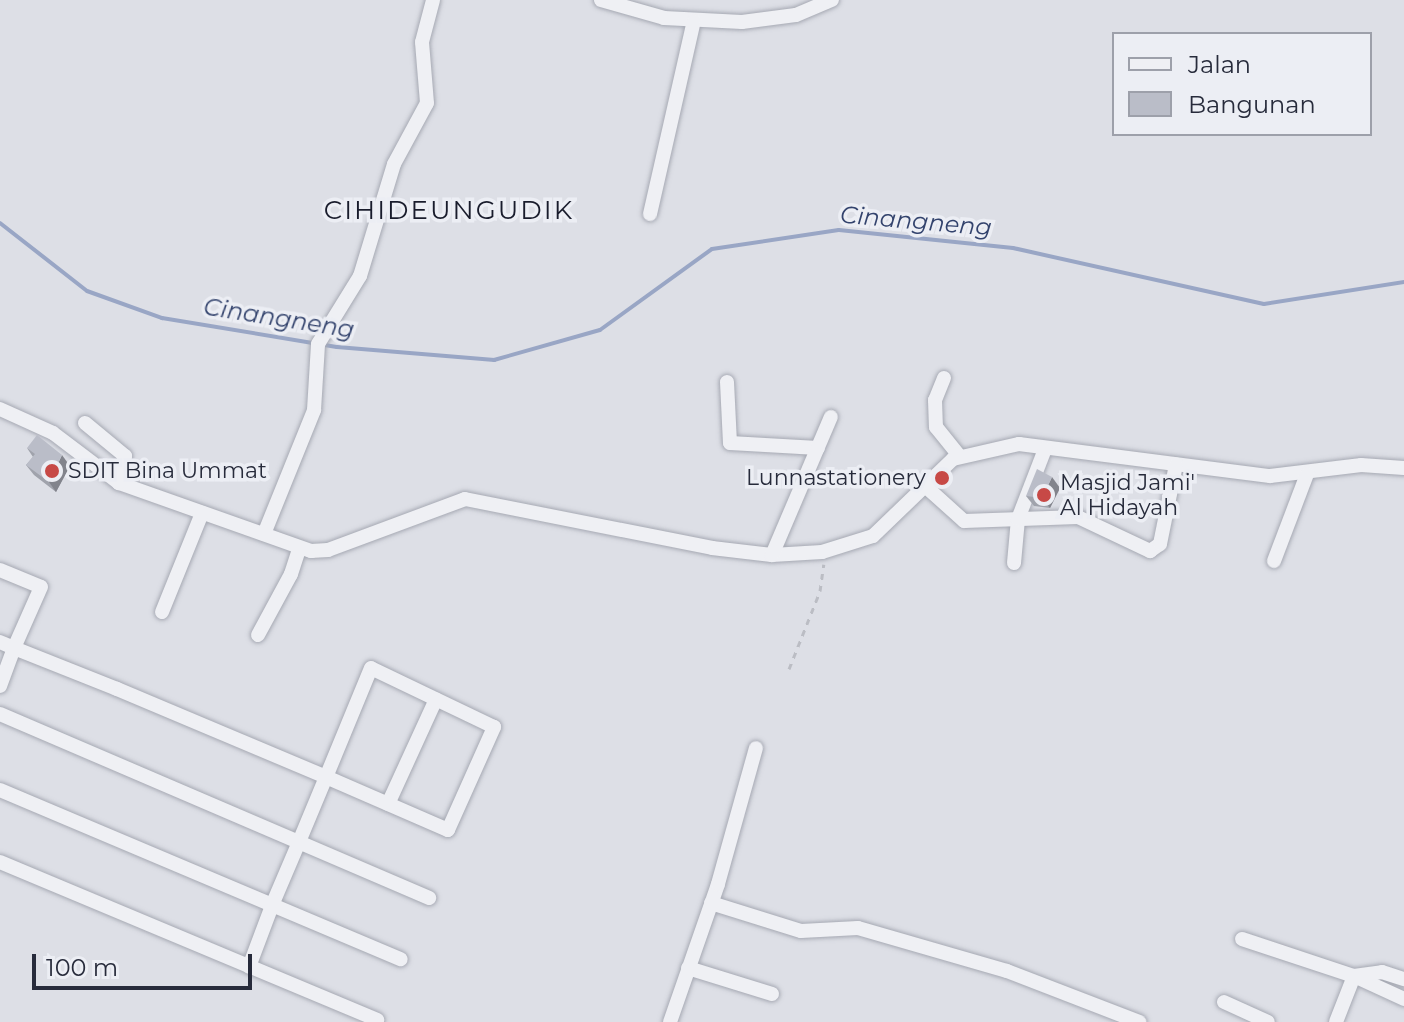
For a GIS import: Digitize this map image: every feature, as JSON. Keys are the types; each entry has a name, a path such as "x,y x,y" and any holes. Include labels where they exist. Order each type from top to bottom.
{"street":[{"path":"264,534 314,410 315,357 360,276 394,164 427,103 422,42 433,0"},
{"path":"601,0 651,15 694,21 764,21 832,0"},
{"path":"651,15 656,0"},
{"path":"650,214 694,21"},
{"path":"944,378 935,400 936,427 960,457"},
{"path":"727,382 730,443 818,448"},
{"path":"0,409 45,428 119,483 299,549 328,550 465,499 648,537 772,555 822,552 873,536 924,485 960,457 1019,444 1045,449 1071,448 1270,476 1307,474 1361,465 1404,468"},
{"path":"772,555 831,417"},
{"path":"85,423 125,456 119,483"},
{"path":"1014,563 1018,519 1045,449"},
{"path":"924,485 964,521 1078,517 1156,550 1176,465"},
{"path":"1274,561 1307,474"},
{"path":"162,612 202,513"},
{"path":"258,635 291,574 299,549"},
{"path":"0,570 41,587 7,645 0,686"},
{"path":"7,645 326,777 448,830 494,727 371,668 326,777 299,842 273,903 249,967"},
{"path":"388,804 436,699"},
{"path":"0,714 429,898"},
{"path":"670,1022 711,903 756,748"},
{"path":"0,790 401,959"},
{"path":"0,862 377,1020"},
{"path":"711,903 801,931 858,928 1007,971 1139,1022"},
{"path":"1242,939 1354,976 1404,999"},
{"path":"688,968 772,994"},
{"path":"1354,976 1382,972 1404,979"},
{"path":"1336,1022 1354,976"},
{"path":"1224,1002 1268,1022"}],"path":[{"path":"789,669 820,591 822,552"}],"building":[{"path":"37,435 62,455 49,482 26,465 35,454 27,448"},
{"path":"1037,469 1052,477 1042,498 1026,496"}],"waterway":[{"name":"Cinangneng","path":"0,223 87,291 162,318 337,347 494,360 600,330 712,249 839,230 1013,248 1264,304 1404,282"}],"place":[{"name":"SDIT Bina Ummat","path":"52,471"},
{"name":"Lunnastationery","path":"942,478"},
{"name":"Masjid Jami' Al Hidayah","path":"1044,495"}],"district":[{"name":"CIHIDEUNGUDIK","path":"449,211"}]}
